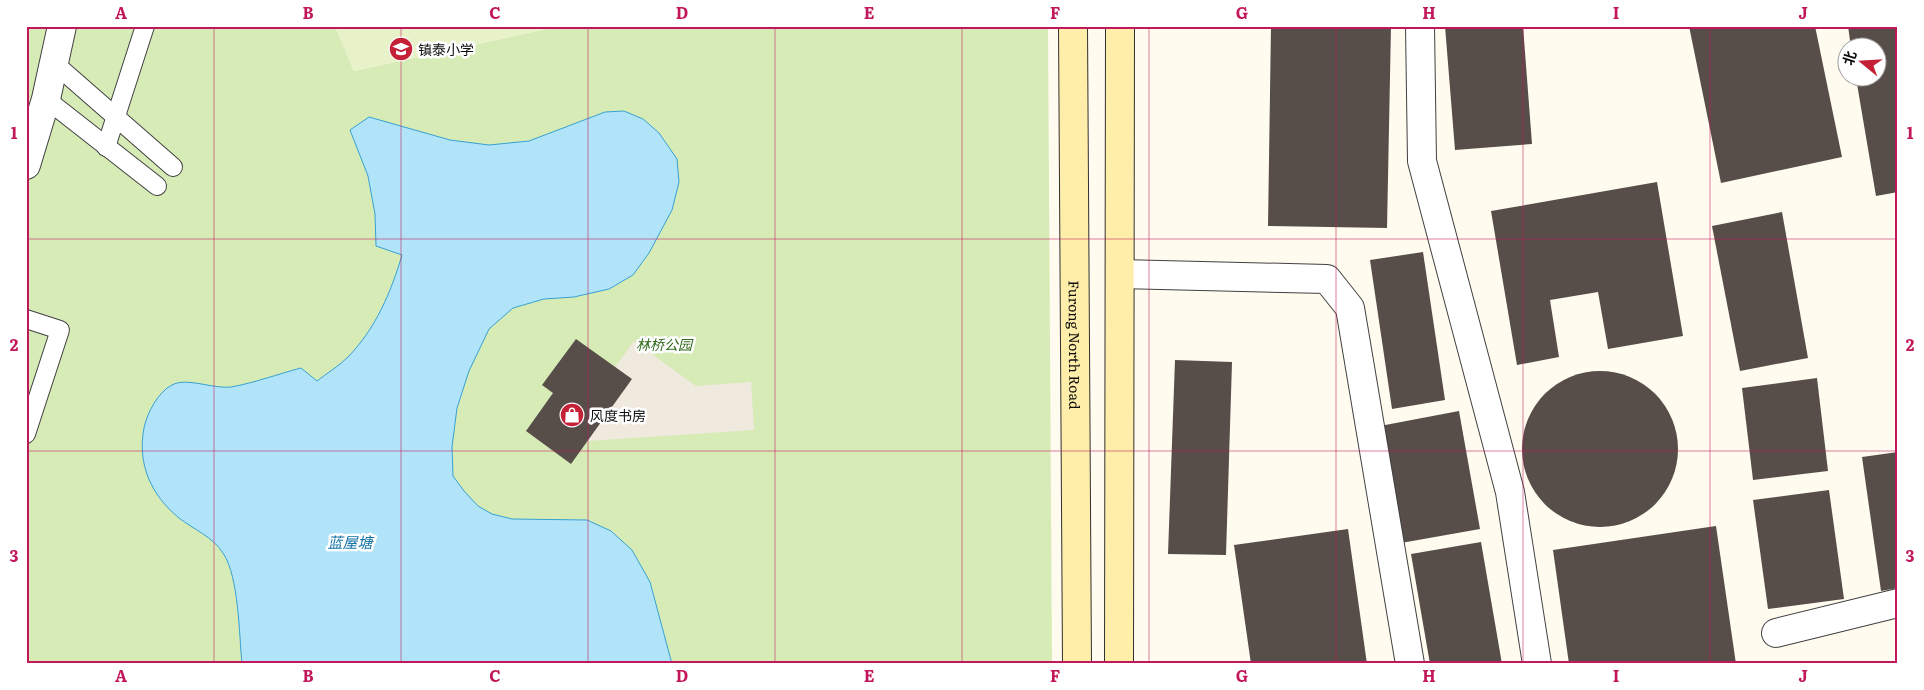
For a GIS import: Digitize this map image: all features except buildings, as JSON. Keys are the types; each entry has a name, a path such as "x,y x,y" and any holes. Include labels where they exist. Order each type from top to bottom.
{"main road":[{"name":"Furong North Road","path":"1073,26 1077,664"},
{"path":"1118,664 1120,26"}],"street":[{"path":"26,165 46,99 62,26"},
{"path":"1420,26 1422,161 1510,492 1537,664"},
{"path":"1120,274 1327,279 1350,308 1410,664"},
{"path":"1776,632 1898,603"}],"lane":[{"path":"106,148 145,26"},
{"path":"54,63 173,168"},
{"path":"46,99 106,148 157,186"},
{"path":"26,320 60,330 26,434"}],"green space":[{"name":"林桥公园","path":"26,26 335,26 354,71 560,26 1048,26 1052,664 26,664"},
{"name":"镇泰小学","path":"335,26 560,26 354,71"}],"shaded area":[{"path":"634,341 696,386 751,382 754,430 587,441 631,379 615,367"}],"water":[{"name":"蓝屋塘","path":"624,111 643,119 659,133 677,159 679,182 672,210 649,253 633,275 609,289 574,297 544,299 513,308 489,329 469,371 457,408 452,447 453,476 478,506 492,514 512,519 587,520 611,531 632,550 650,582 672,664 242,664 235,591 228,563 223,553 214,542 169,509 148,478 142,441 150,410 158,398 167,388 178,383 185,382 231,387 301,368 317,381 344,360 358,346 381,309 402,255 376,246 375,214 368,176 350,130 369,117 450,140 489,145 529,141 605,112"}],"place":[{"name":"镇泰小学","path":"401,49"},
{"name":"风度书房","path":"572,415"}]}
